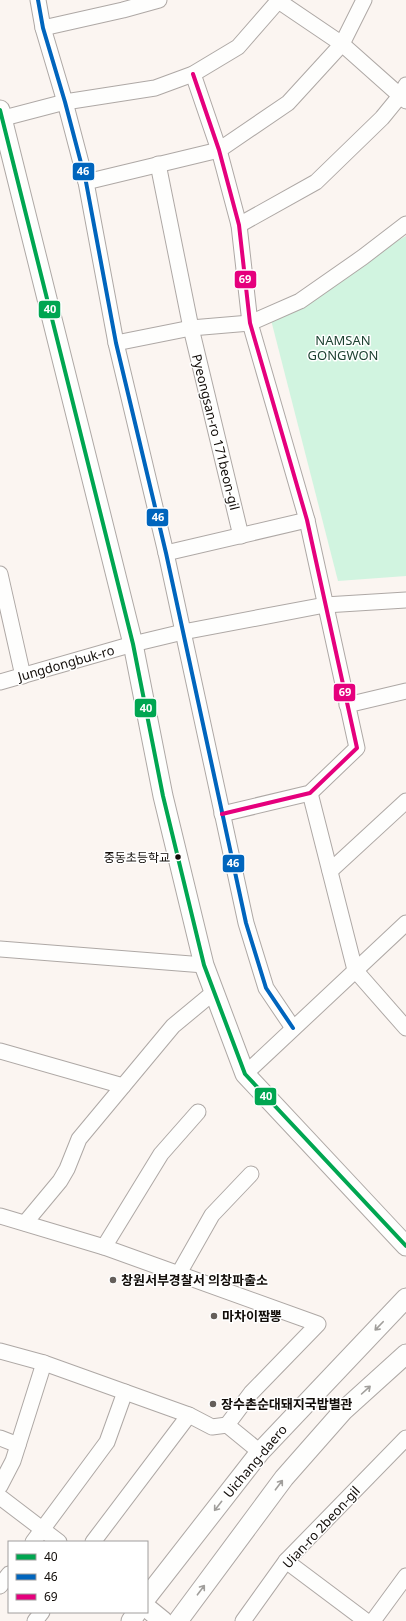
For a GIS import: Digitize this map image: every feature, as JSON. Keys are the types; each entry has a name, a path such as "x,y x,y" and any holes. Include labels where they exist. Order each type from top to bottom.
{"main road":[{"path":"1,116 133,644 162,796 204,965 245,1074 406,1246"},
{"name":"Uichang-daero","path":"148,1596 260,1452 406,1298"},
{"path":"178,1621 284,1478 343,1412 406,1354"},
{"path":"148,1609 163,1621"}],"street":[{"path":"38,0 43,28 65,102 86,182 116,343 166,553 246,923 266,988 293,1028"},
{"path":"43,28 122,5 159,0"},
{"path":"1,116 65,102 155,88 193,74 238,47 278,0 342,44 404,94 382,118 316,182 239,225"},
{"path":"86,182 219,150 288,103 342,44 364,0"},
{"path":"193,74 219,150 239,225 250,323 307,520 357,748 310,793 222,814"},
{"name":"Pyeongsan-ro 171beon-gil","path":"158,164 191,328 241,536"},
{"path":"116,343 191,328 250,323 300,301 363,257 406,224"},
{"path":"166,553 307,520"},
{"path":"0,574 23,676"},
{"name":"Jungdongbuk-ro","path":"0,682 133,644 183,632 325,605 406,600"},
{"path":"348,705 406,691"},
{"path":"310,793 355,970 406,1028"},
{"path":"330,871 406,801"},
{"path":"245,1074 406,922"},
{"path":"0,949 204,965"},
{"path":"25,1223 60,1181 67,1169 79,1139 174,1026 214,992"},
{"path":"0,1051 123,1086"},
{"path":"104,1247 161,1154 198,1112"},
{"path":"178,1274 212,1215 251,1174"},
{"path":"0,1216 104,1247 318,1324 251,1393 227,1425 212,1427 189,1415 125,1392 44,1363 0,1351"},
{"path":"0,1486 13,1461 44,1363"},
{"path":"34,1541 107,1442 125,1392"},
{"path":"95,1541 189,1415"},
{"path":"227,1425 260,1452"},
{"path":"0,1438 18,1445"},
{"name":"Uian-ro 2beon-gil","path":"243,1621 286,1562 406,1438"},
{"path":"0,1497 58,1541"},
{"path":"286,1562 366,1621"},
{"path":"0,1586 8,1575"},
{"path":"373,1621 406,1576"},
{"path":"35,1621 41,1613"}],"green space":[{"name":"NAMSAN GONGWON","path":"406,236 406,576 338,581 270,316"}],"transit line":[{"name":"46","path":"38,0 43,28 65,102 86,182 116,343 166,553 246,923 266,988 293,1028"},
{"name":"69","path":"193,74 219,150 239,225 250,323 307,520 357,748 310,793 222,814"},
{"name":"40","path":"0,110 133,644 163,796 204,965 245,1074 406,1246"}],"place":[{"name":"중동초등학교","path":"178,857"},
{"name":"창원서부경찰서 의창파출소","path":"113,1280"},
{"name":"마차이짬뽕","path":"214,1316"},
{"name":"장수촌순대돼지국밥별관","path":"213,1404"}]}
